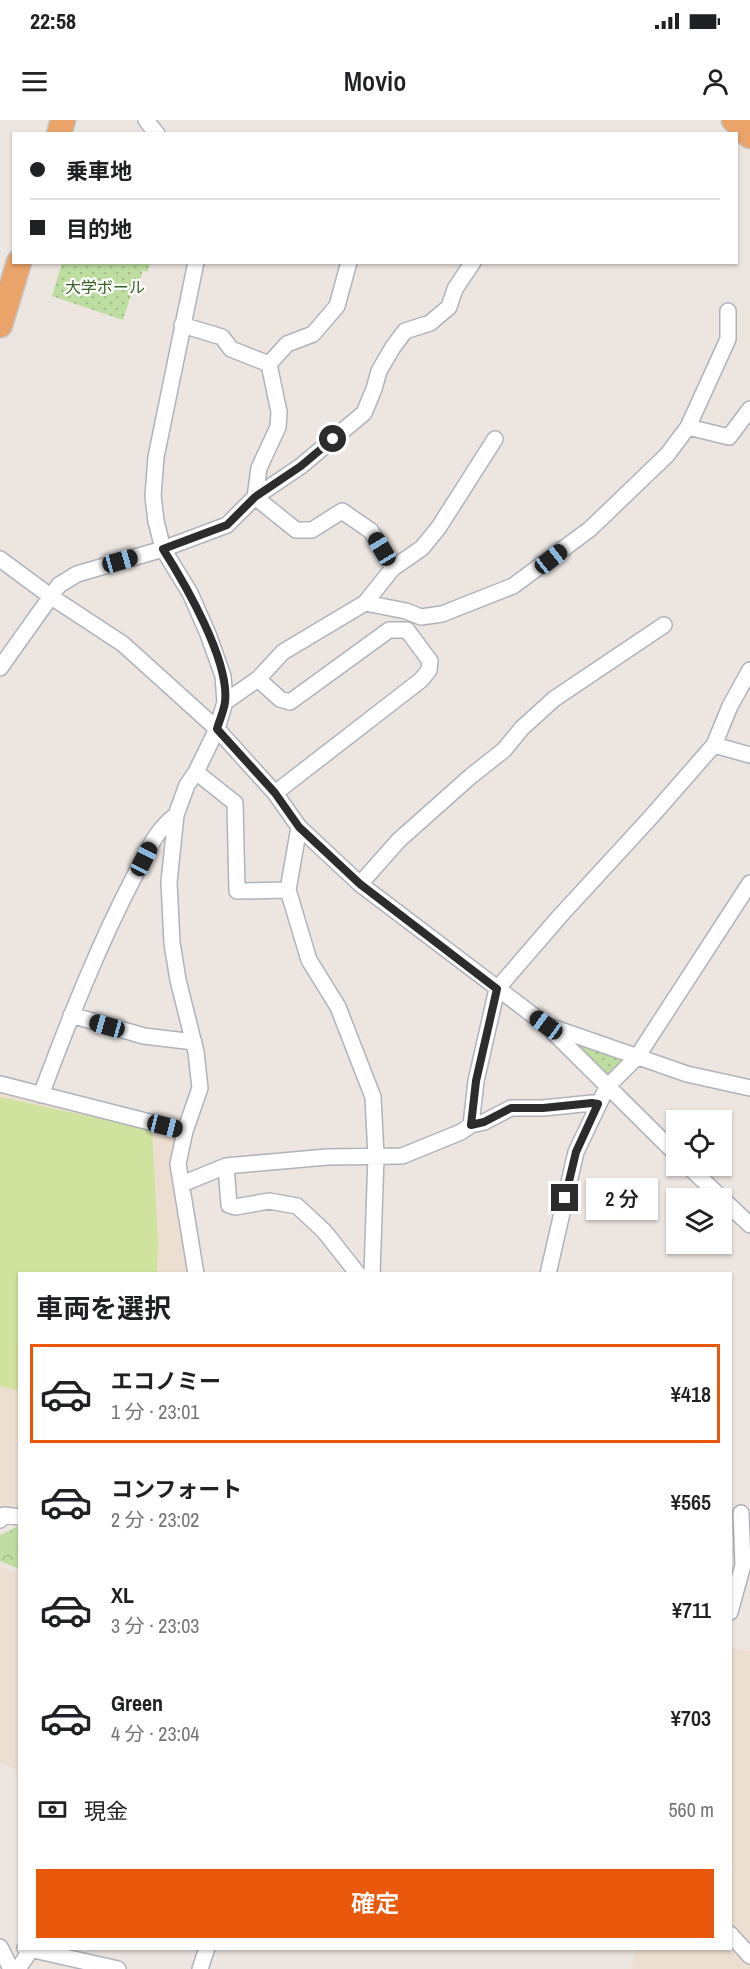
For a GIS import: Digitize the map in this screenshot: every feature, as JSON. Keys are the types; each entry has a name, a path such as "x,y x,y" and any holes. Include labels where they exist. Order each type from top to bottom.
{"highway":[{"path":"734,120 750,136"},
{"path":"0,325 18,264"}],"street":[{"path":"146,120 155,132"},
{"path":"196,264 156,456 153,496 163,549 190,593 208,634 223,676 225,702 217,729 187,785 176,815 169,882 172,942 178,980 194,1042 200,1088 185,1131 178,1164 196,1272"},
{"path":"269,364 287,344 313,334 336,306 348,264"},
{"path":"0,668 59,585 77,574 163,549 227,525 255,497 301,466 364,412 379,371 393,347 405,331 430,323 449,307 455,289 472,264"},
{"path":"365,603 406,611 421,617 442,614 513,586 590,529 667,455 688,427 728,339 728,311"},
{"path":"182,325 222,337 231,349 269,364"},
{"path":"255,497 259,468 278,427 279,412 269,364"},
{"path":"688,427 729,437 750,410"},
{"path":"225,702 258,679 283,652 365,603 393,568 422,548 439,527 495,439"},
{"path":"255,497 296,530 312,530 342,511 371,531 393,568"},
{"path":"0,559 50,596 123,644 217,729 275,793 299,827 360,884 546,1025 666,1144"},
{"path":"360,884 399,840 504,750 522,728 554,699 664,625"},
{"path":"258,679 280,699 290,702 389,630 407,630 430,661 429,670 421,680 275,793"},
{"path":"471,1125 476,1081 497,989 714,745 730,706 750,670"},
{"path":"714,745 750,755"},
{"path":"196,772 235,803 237,891 288,890"},
{"path":"41,1095 110,922 161,829 176,815"},
{"path":"299,827 288,890 309,960 338,1007 373,1097 376,1156 372,1272"},
{"path":"548,1272 576,1152 598,1104 607,1087 637,1057 748,889"},
{"path":"71,1015 144,1036 194,1042"},
{"path":"546,1025 687,1074 750,1088"},
{"path":"0,1084 185,1131"},
{"path":"182,1184 226,1166 327,1157 402,1156 461,1132 471,1125 484,1122 511,1108 598,1104"},
{"path":"226,1166 229,1205 235,1207 269,1201 297,1206 324,1231 356,1272"},
{"path":"699,1176 750,1225"},
{"path":"732,1605 743,1565 741,1514"},
{"path":"0,1520 4,1515 18,1517"},
{"path":"732,1936 750,1956"},
{"path":"0,1945 18,1948"},
{"path":"0,1945 11,1969"},
{"path":"18,1969 27,1950"},
{"path":"32,1950 118,1969"},
{"path":"200,1969 206,1950"}],"shaded area":[{"path":"0,1089 175,1134 191,1272 18,1272 18,1510 0,1507"},
{"path":"0,1566 18,1574 18,1771 0,1762"},
{"path":"732,1649 750,1651 750,1969 632,1969 636,1950 732,1950"}],"green space":[{"name":"大学ボール","path":"61,264 150,264 147,272 143,270 140,280 136,279 123,320 52,296"},
{"path":"555,1031 632,1058 608,1082"},
{"path":"0,1097 152,1130 158,1243 157,1272 18,1272 18,1391 0,1386"},
{"path":"18,1526 18,1569 0,1561 0,1535"}],"route":[{"path":"333,439 301,466 255,497 227,525 163,549 190,593 223,676 225,702 217,729 275,793 299,827 360,884 497,989 476,1081 471,1125 484,1122 511,1108 598,1104 576,1152 565,1198"}]}
